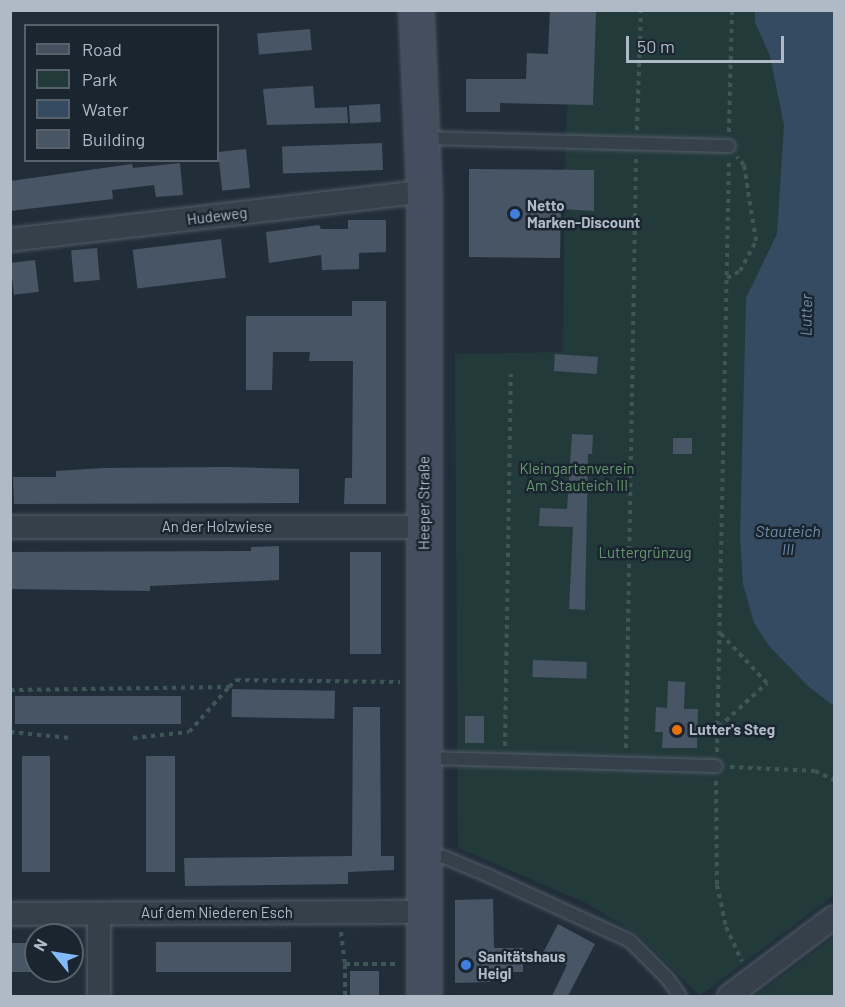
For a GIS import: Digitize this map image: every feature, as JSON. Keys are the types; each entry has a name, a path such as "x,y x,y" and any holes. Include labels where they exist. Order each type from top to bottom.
{"main road":[{"name":"Heeper Straße","path":"416,10 424,191 424,996"}],"street":[{"name":"Hudeweg","path":"10,240 424,191"},
{"name":"An der Holzwiese","path":"10,527 424,527"},
{"name":"Auf dem Niederen Esch","path":"10,914 423,912"},
{"path":"99,914 99,996"},
{"path":"729,996 834,917"}],"lane":[{"path":"423,138 729,146"},
{"path":"423,758 626,766 716,766"},
{"path":"423,854 444,857 630,941 668,979 680,996"}],"path":[{"path":"626,766 636,144 641,10"},
{"path":"732,10 716,766 717,885 721,908 751,981"},
{"path":"727,278 740,271 756,241 744,165 729,146"},
{"path":"505,761 511,374"},
{"path":"718,728 766,683 720,633"},
{"path":"133,738 189,732 236,680 423,682"},
{"path":"10,690 228,687"},
{"path":"10,732 70,738"},
{"path":"716,766 815,771 834,780"},
{"path":"338,912 345,964 345,996"},
{"path":"345,964 424,964"}],"green space":[{"name":"Luttergrünzug","path":"573,11 834,11 834,895 700,996 637,934 588,904 458,848 455,354 563,352 565,147"},
{"path":"834,937 834,996 754,996 766,988"}],"water":[{"name":"Stauteich III","path":"755,11 834,11 834,706 809,687 769,646 754,623 743,584 740,538 746,298 777,234 784,125 770,56 755,22"}],"building":[{"path":"550,10 596,12 593,105 500,103 500,112 466,112 466,79 526,79 527,53 548,54"},
{"path":"310,29 312,50 259,55 257,34"},
{"path":"313,86 315,108 347,107 348,123 267,125 263,89"},
{"path":"380,104 381,122 350,124 349,106"},
{"path":"382,143 383,170 283,173 282,146"},
{"path":"246,149 250,188 222,191 219,152"},
{"path":"180,163 183,195 156,197 154,185 112,190 113,199 10,211 10,181 132,164 133,168"},
{"name":"Netto Marken-Discount","path":"469,169 594,170 594,211 561,209 560,258 469,257"},
{"path":"348,220 386,220 386,252 359,253 359,269 322,270 321,255 269,263 266,232 319,225 321,229 348,229"},
{"path":"221,239 226,278 137,289 133,250"},
{"path":"97,248 100,280 74,282 71,250"},
{"path":"35,260 39,292 14,295 10,263"},
{"path":"352,301 386,301 386,504 344,504 345,478 352,478 353,361 309,361 310,352 273,352 272,390 246,390 246,316 352,316"},
{"path":"555,354 598,357 597,374 554,371"},
{"path":"572,434 593,435 592,454 588,454 585,610 569,609 573,527 539,526 540,508 567,509"},
{"path":"673,438 692,438 692,454 673,454"},
{"path":"103,468 299,469 299,503 14,504 13,477 56,477 56,471"},
{"path":"279,546 279,580 150,586 150,591 10,589 10,552 251,551 251,547"},
{"path":"350,552 381,552 381,654 350,654"},
{"path":"533,660 587,662 586,679 532,677"},
{"path":"668,681 685,682 684,709 698,709 697,748 662,748 663,732 655,732 656,707 667,708"},
{"path":"232,689 335,691 334,719 232,717"},
{"path":"15,696 181,696 181,724 15,724"},
{"path":"353,707 380,707 381,856 394,856 394,870 348,872 348,884 185,886 184,858 352,856"},
{"path":"465,716 484,716 484,743 465,743"},
{"path":"22,756 50,756 50,872 22,872"},
{"path":"146,756 175,756 175,872 146,872"},
{"path":"493,899 494,948 523,948 523,972 490,972 490,982 455,983 455,900"},
{"path":"558,924 595,944 568,996 552,996 567,965 543,953"},
{"path":"156,942 291,942 291,972 156,972"},
{"path":"10,943 24,943 24,972 10,972"},
{"path":"350,971 379,971 379,996 350,996"}],"place":[{"name":"Netto Marken-Discount","path":"515,214"},
{"name":"Lutter's Steg","path":"677,730"},
{"name":"Sanitätshaus Heigl","path":"466,965"}],"water label":[{"name":"Lutter","path":"806,315"}],"park label":[{"name":"Kleingartenverein Am Stauteich III","path":"577,476"}]}
